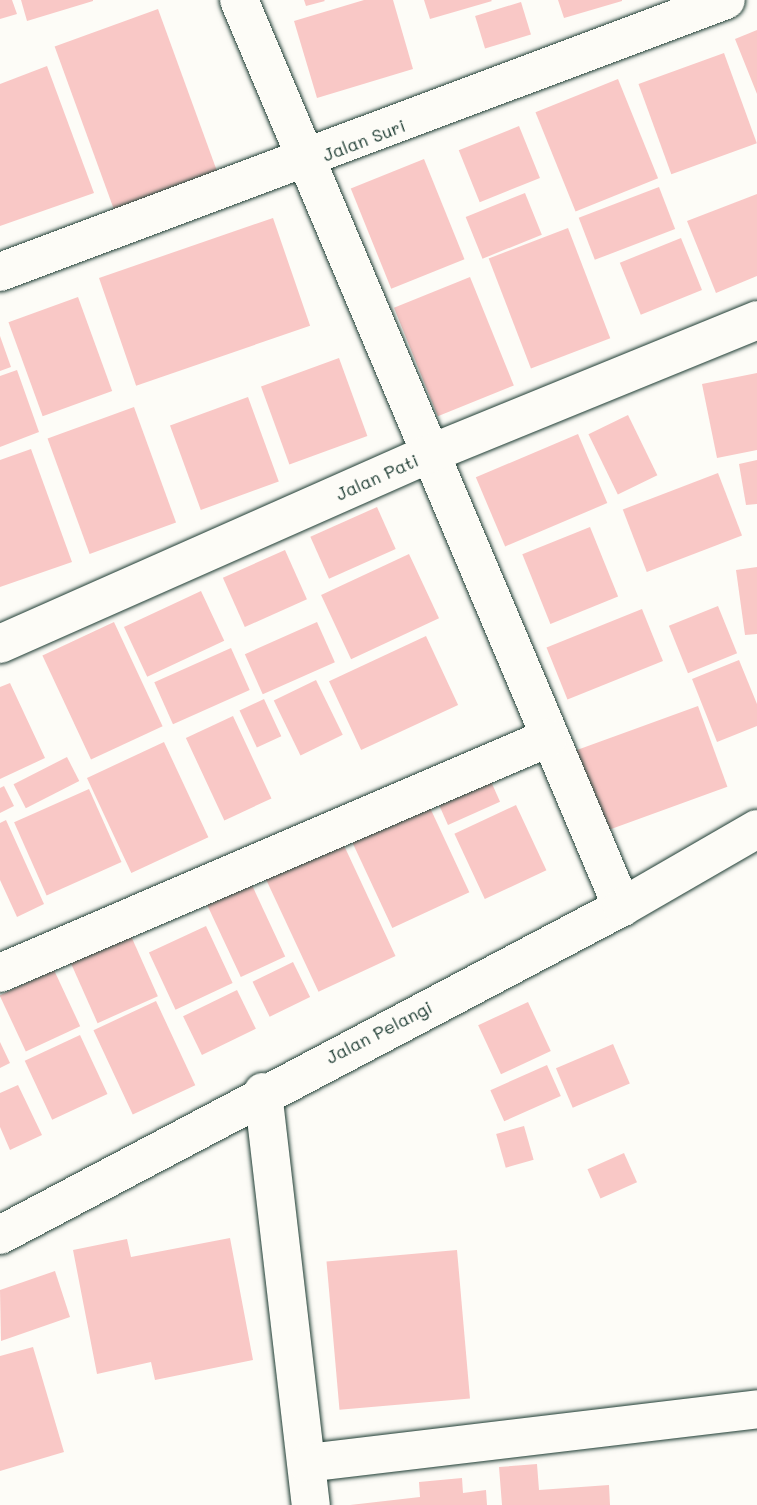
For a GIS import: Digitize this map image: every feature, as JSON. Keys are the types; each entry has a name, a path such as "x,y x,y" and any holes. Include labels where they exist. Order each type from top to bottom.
{"street":[{"path":"239,0 427,455 622,907"},
{"name":"Jalan Suri","path":"0,272 308,162 726,0"},
{"name":"Jalan Pati","path":"0,644 427,455 757,320"},
{"path":"0,973 548,738"},
{"name":"Jalan Pelangi","path":"0,1235 263,1092 622,907 757,829"},
{"path":"263,1092 311,1505"},
{"path":"307,1463 757,1409"}],"building":[{"path":"0,0 12,0 17,14 0,19"},
{"path":"21,0 93,0 93,1 27,21"},
{"path":"304,0 324,0 325,1 306,6"},
{"path":"364,0 393,0 413,69 317,98 294,21"},
{"path":"424,0 491,0 492,1 430,19"},
{"path":"558,0 622,0 622,1 564,18"},
{"path":"521,2 531,35 485,49 475,16"},
{"path":"158,9 219,177 116,215 55,47"},
{"path":"757,30 757,94 735,39"},
{"path":"724,53 757,143 671,174 638,84"},
{"path":"47,66 94,193 0,226 0,84"},
{"path":"618,79 658,178 576,212 535,112"},
{"path":"519,126 540,178 480,202 459,150"},
{"path":"424,159 464,259 391,289 351,189"},
{"path":"659,187 675,229 595,260 579,218"},
{"path":"525,193 542,235 483,259 466,217"},
{"path":"757,194 757,276 716,293 687,221"},
{"path":"273,218 310,326 136,386 99,278"},
{"path":"568,228 610,338 531,369 489,258"},
{"path":"681,238 702,290 641,315 620,263"},
{"path":"470,277 514,385 438,416 394,308"},
{"path":"78,297 112,391 43,416 8,322"},
{"path":"0,336 11,367 0,371"},
{"path":"339,358 367,436 289,464 261,386"},
{"path":"17,370 39,432 0,447 0,376"},
{"path":"757,373 757,450 717,458 702,384"},
{"path":"248,397 279,482 201,510 170,425"},
{"path":"134,407 176,523 90,554 48,438"},
{"path":"628,415 657,475 618,495 588,434"},
{"path":"578,434 607,503 505,546 476,477"},
{"path":"31,449 72,562 0,587 0,460"},
{"path":"757,460 757,504 746,505 739,464"},
{"path":"718,473 742,536 647,572 623,510"},
{"path":"377,507 396,549 329,579 310,537"},
{"path":"590,527 618,597 550,624 522,554"},
{"path":"285,550 307,599 245,627 223,578"},
{"path":"409,554 439,618 351,659 321,595"},
{"path":"757,567 757,634 745,635 736,570"},
{"path":"201,591 224,641 147,677 124,627"},
{"path":"718,606 737,653 688,673 669,626"},
{"path":"642,609 663,661 567,700 547,648"},
{"path":"114,622 163,726 91,760 42,655"},
{"path":"317,622 335,662 263,694 245,654"},
{"path":"426,636 458,705 361,750 329,681"},
{"path":"231,648 250,690 173,724 154,682"},
{"path":"739,660 757,704 757,726 717,742 692,679"},
{"path":"316,680 343,735 300,755 274,701"},
{"path":"10,683 45,758 0,779 0,687"},
{"path":"264,699 281,736 257,748 240,710"},
{"path":"698,706 727,787 604,832 575,751"},
{"path":"233,716 271,798 224,820 186,738"},
{"path":"164,742 208,837 131,873 87,778"},
{"path":"67,757 79,781 26,808 14,784"},
{"path":"485,768 500,802 448,825 433,791"},
{"path":"4,786 14,806 0,813 0,788"},
{"path":"89,789 122,862 47,895 14,822"},
{"path":"425,797 469,892 392,928 348,833"},
{"path":"516,805 546,870 485,899 454,834"},
{"path":"6,820 44,904 17,917 0,880 0,823"},
{"path":"341,839 396,956 318,992 264,875"},
{"path":"251,883 285,956 241,977 207,904"},
{"path":"206,926 233,983 176,1010 149,953"},
{"path":"131,936 158,996 98,1023 71,963"},
{"path":"293,962 310,997 270,1017 253,982"},
{"path":"54,970 80,1026 26,1052 0,995"},
{"path":"237,990 256,1029 202,1055 183,1016"},
{"path":"156,1001 195,1085 133,1114 93,1030"},
{"path":"528,1002 551,1051 501,1074 478,1025"},
{"path":"80,1035 107,1094 52,1120 25,1061"},
{"path":"0,1042 10,1063 0,1068"},
{"path":"613,1044 630,1084 573,1108 556,1068"},
{"path":"547,1065 561,1096 504,1121 490,1090"},
{"path":"18,1085 42,1135 10,1150 0,1127 0,1093"},
{"path":"524,1126 534,1160 506,1168 496,1134"},
{"path":"624,1153 637,1182 600,1199 587,1169"},
{"path":"230,1238 253,1360 155,1380 151,1362 97,1374 73,1250 127,1239 131,1257"},
{"path":"457,1250 470,1398 339,1410 326,1261"},
{"path":"55,1271 70,1317 1,1341 0,1290"},
{"path":"33,1347 64,1452 0,1471 0,1356"},
{"path":"537,1464 539,1490 609,1485 610,1505 502,1505 499,1467"},
{"path":"462,1478 463,1493 486,1490 487,1505 350,1505 420,1497 419,1482"}]}
